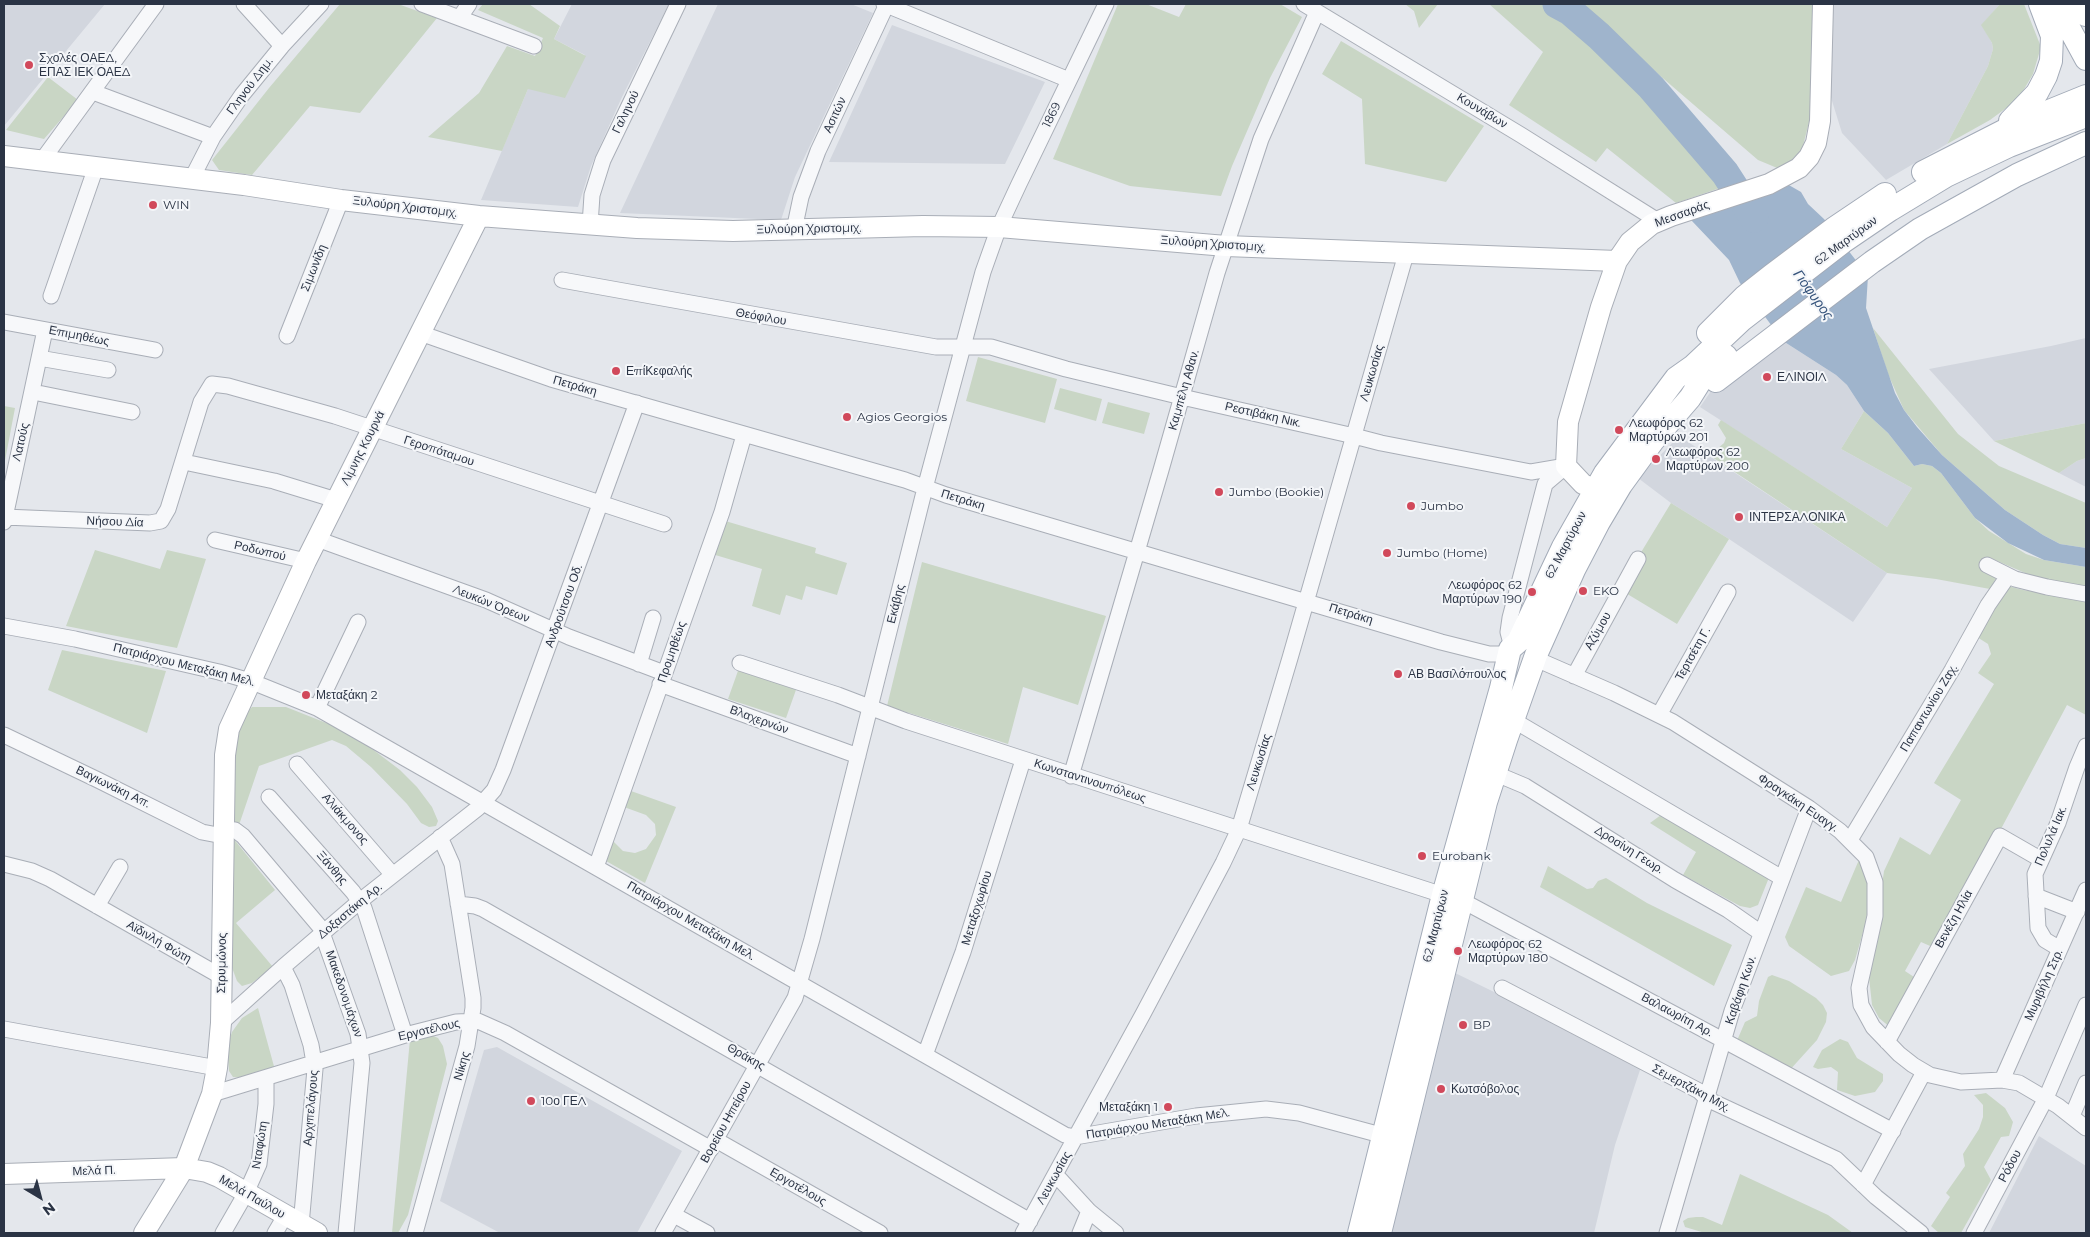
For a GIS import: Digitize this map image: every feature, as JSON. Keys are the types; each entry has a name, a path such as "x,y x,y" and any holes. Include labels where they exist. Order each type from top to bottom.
{"main road":[{"path":"1985,140 2011,121 2026,106 2046,76 2051,61 2053,42 2040,4"},
{"path":"2056,4 2086,59"},
{"path":"2079,4 2086,15"},
{"path":"1758,317 1849,248 1872,203 1928,169 1985,140 2035,116 2086,96"},
{"name":"62 Μαρτύρων","path":"1452,898 1494,772 1535,659 1574,570 1608,506 1653,441 1690,398 1711,369 1735,345 1758,317 1849,248 1890,210 1946,176 2009,146 2086,116"},
{"name":"62 Μαρτύρων","path":"1849,248 1908,216 1956,186 2086,127"},
{"name":"62 Μαρτύρων","path":"1849,248 1942,216 2017,175 2086,143"},
{"path":"2058,155 2086,153"},
{"name":"62 Μαρτύρων","path":"1360,1233 1393,1139 1512,650 1563,547 1596,490 1624,446 1676,378 1688,358 1704,337 1758,317"},
{"name":"62 Μαρτύρων","path":"1690,398 1718,380 1758,317"},
{"path":"1512,650 1525,641 1531,643 1535,648 1535,659"},
{"name":"62 Μαρτύρων","path":"1380,1233 1393,1139"}],"street":[{"path":"43,160 156,4"},
{"path":"244,4 282,46"},
{"name":"Γληνού Δημ.","path":"192,178 213,137 242,95 282,46 321,4"},
{"path":"422,4 534,46"},
{"path":"460,17 469,4"},
{"name":"Γαληνού","path":"590,225 592,195 603,160 678,4"},
{"path":"886,4 1070,80"},
{"name":"Ασιτών","path":"794,230 801,197 818,151 886,4"},
{"name":"1869","path":"999,227 1106,4"},
{"name":"Μεσσαράς","path":"1566,466 1568,422 1601,307 1617,261 1623,250 1636,236 1658,221 1782,178 1804,164 1809,158 1816,143 1821,99 1823,4"},
{"name":"Κουνάβων","path":"1310,8 1498,121 1658,221"},
{"name":"Καμπέλη Αθαν.","path":"1071,776 1226,246 1261,139 1310,8"},
{"path":"93,92 213,137"},
{"name":"Ξυλούρη Χριστομιχ.","path":"4,156 192,178 341,200 479,216 590,225 668,230 794,230 923,226 999,227 1226,246 1617,261"},
{"path":"51,296 96,167"},
{"name":"Σιμωνίδη","path":"287,336 341,200"},
{"name":"Λίμνης Κουρνά","path":"250,681 336,500 479,216"},
{"name":"Εκάβης","path":"800,983 961,347 982,272 999,227"},
{"name":"Λευκωσίας","path":"1026,1227 1078,1136 1223,864 1239,829 1307,601 1406,254"},
{"name":"Θεόφιλου","path":"562,280 936,348 961,347"},
{"name":"Επιμηθέως","path":"4,322 155,350"},
{"name":"Λατούς","path":"4,519 45,330"},
{"name":"Πετράκη","path":"420,333 526,372 905,480 924,488 1441,642 1489,654 1512,650"},
{"name":"Ρεστιβάκη Νικ.","path":"961,347 991,347 1066,369 1381,443 1532,472 1566,466"},
{"path":"39,358 108,370"},
{"name":"Γεροπόταμου","path":"212,384 248,391 335,416 664,524"},
{"name":"Νήσου Δία","path":"4,519 159,522 165,516 184,462 201,402 212,384"},
{"path":"33,392 132,412"},
{"name":"Ανδρούτσου Οδ.","path":"483,804 501,777 637,403"},
{"name":"Προμηθέως","path":"596,868 722,512 744,435"},
{"path":"184,462 274,480 336,500"},
{"path":"1512,650 1508,632 1510,618 1545,484 1566,466 1583,484 1596,490"},
{"name":"Λευκών Όρεων","path":"317,539 486,600 639,664 662,678"},
{"name":"Ροδωπού","path":"215,540 306,561"},
{"name":"Αζύμου","path":"1574,676 1638,559"},
{"path":"1987,565 2008,576 2047,587 2086,594"},
{"name":"Παπαντωνίου Ζαχ.","path":"1850,840 1948,678 1988,605 2008,576"},
{"name":"Τερτσέτη Γ.","path":"1659,715 1728,592"},
{"path":"639,664 653,618"},
{"path":"317,708 358,622"},
{"name":"Πατριάρχου Μεταξάκη Μελ.","path":"4,626 75,639 182,663 250,681 317,708 1065,1135 1078,1136 1196,1116 1266,1109 1298,1113 1393,1139"},
{"name":"Φραγκάκη Ευαγγ.","path":"1535,659 1659,715 1709,744 1832,824 1861,850 1870,864 1876,891 1875,916 1859,988 1860,1001 1869,1021 1887,1042 1924,1072 1942,1079 1961,1082 2002,1080 2019,1083 2046,1098 2086,1128"},
{"name":"Κωνσταντινουπόλεως","path":"740,663 1071,776 1452,898"},
{"name":"Βλαχερνών","path":"662,678 858,756"},
{"name":"Στρυμώνος","path":"144,1233 184,1168 212,1094 217,1068 221,1023 226,738 250,681"},
{"path":"1513,720 1782,878"},
{"name":"Βαγιωνάκη Απ.","path":"4,736 202,832 223,833"},
{"name":"Πολυλά Ιακ.","path":"2060,949 2042,936 2037,919 2035,874 2058,822 2076,767 2086,746"},
{"name":"Μεταξοχωρίου","path":"925,1055 963,952 1023,760"},
{"name":"Αλιάκμονος","path":"296,764 393,875"},
{"name":"Δροσίνη Γεωρ.","path":"1494,772 1525,786 1675,880 1728,910 1761,933"},
{"name":"Ξάνθης","path":"270,796 360,901 366,912 405,1034"},
{"name":"Δοξαστάκη Αρ.","path":"221,1023 282,966 360,901 483,804"},
{"name":"Καβάφη Κων.","path":"1667,1233 1732,1011 1809,808"},
{"name":"Μακεδονομάχων","path":"223,833 235,830 243,836 316,922 322,933 346,998 361,1048 360,1079 346,1233"},
{"name":"Βενέζη Ηλία","path":"1887,1042 2000,836 2040,859"},
{"name":"Νίκης","path":"415,1233 468,1046 472,1020 473,998 452,864 440,837"},
{"name":"Αϊδινλή Φώτη","path":"4,864 41,875 222,977"},
{"path":"97,906 120,867"},
{"name":"Μυριβήλη Στρ.","path":"2002,1080 2086,890"},
{"path":"2036,896 2077,912"},
{"name":"Βαλαωρίτη Αρ.","path":"1452,898 1893,1131"},
{"name":"Θράκης","path":"458,904 484,909 759,1065 1026,1227"},
{"name":"Αρχιπελάγους","path":"275,1233 301,1225 315,1062 292,985 282,966"},
{"name":"Βορείου Ηπείρου","path":"664,1233 789,1012 800,983"},
{"name":"Σεμερτζάκη Μιχ.","path":"1502,988 1699,1091 1707,1099 1822,1151 1843,1164 1863,1185 1921,1233"},
{"name":"Ρόδου","path":"1974,1233 2046,1098 2086,1005"},
{"name":"Εργοτέλους","path":"212,1094 405,1034 472,1020 484,1023 505,1033 880,1233"},
{"path":"4,1029 217,1068"},
{"path":"1863,1185 1924,1072"},
{"name":"Νταφώτη","path":"222,1233 246,1193 259,1164 266,1104 266,1078"},
{"path":"2072,1116 2086,1083"},
{"name":"Μελά Παύλου","path":"184,1168 207,1172 301,1225"},
{"name":"Μελά Π.","path":"4,1174 184,1168"},
{"path":"1056,1175 1089,1211 1116,1233"},
{"path":"1080,1233 1089,1211"},
{"path":"674,1215 707,1233"}],"shaded area":[{"name":"Σχολές ΟΑΕΔ, ΕΠΑΣ ΙΕΚ ΟΑΕΔ","path":"4,4 105,4 4,126"},
{"path":"572,4 669,4 622,97 591,166 578,207 481,200 528,89 585,55 554,39"},
{"path":"718,4 851,4 873,13 795,177 781,220 620,213"},
{"path":"1829,4 2000,4 1982,25 1992,43 1993,49 1988,66 1947,144 1886,180 1842,133 1828,88"},
{"path":"892,25 1045,82 1005,164 829,162"},
{"path":"2086,338 2086,423 1994,441 1929,369 2051,346"},
{"path":"1783,341 1836,375 1847,385 1864,411 1841,449 1912,488 1887,527 1700,407 1716,384"},
{"path":"1679,436 1887,573 1853,622 1729,539 1671,503 1638,478"},
{"path":"2086,458 2086,487 2059,473 2077,461"},
{"path":"1451,971 1642,1064 1615,1145 1594,1233 1387,1233"},
{"name":"10ο ΓΕΛ","path":"497,1047 682,1151 637,1233 500,1233 440,1201 484,1050"},
{"path":"2039,1136 2086,1166 2086,1233 1989,1233"}],"green space":[{"path":"340,4 398,4 437,18 360,113 310,106 252,175 219,170 212,160 269,88"},
{"path":"483,4 529,4 560,26 554,39 586,56 565,98 528,89 502,151 428,137 479,93 507,46 535,56 543,38 478,10"},
{"path":"1118,4 1146,4 1179,17 1186,4 1280,4 1302,17 1270,78 1221,196 1130,186 1053,159"},
{"path":"1405,4 1438,4 1419,28 1414,11"},
{"path":"1489,4 1546,4 1549,6 1611,57 1723,187 1676,203 1607,148 1596,162 1509,105 1543,52"},
{"path":"1573,4 1815,4 1810,118 1801,154 1782,170 1758,160 1622,43"},
{"path":"2000,4 2024,4 2041,47 2033,74 2023,91 2009,106 1990,120 1947,144 1988,66 1993,49 1992,43 1981,25"},
{"path":"1341,41 1484,126 1446,182 1365,164 1362,99 1322,74"},
{"path":"48,77 78,100 44,139 6,130"},
{"path":"1873,328 1958,434 1999,466 2086,503 2086,548 2060,544 2043,535 2005,510 1942,455 1904,410 1888,374"},
{"path":"978,357 1057,379 1045,423 966,401"},
{"path":"1060,388 1102,399 1096,421 1054,409"},
{"path":"1108,402 1150,413 1144,434 1102,423"},
{"path":"4,406 15,408 4,466"},
{"path":"1864,411 1888,433 1914,466 1922,464 1932,466 1941,473 1975,518 1989,531 2026,554 2044,560 2086,567 2086,586 2039,579 1988,557 1981,568 1998,575 1990,589 1936,579 1887,573 1706,453 1716,450 1724,443 1726,438 1718,425 1721,420 1887,527 1912,488 1841,449"},
{"path":"2086,423 2086,458 2077,461 2059,473 1994,441"},
{"path":"1671,503 1729,539 1677,624 1624,592 1645,557 1640,554"},
{"path":"722,520 816,548 815,553 847,563 837,595 806,586 802,600 786,595 780,615 752,606 762,569 712,554"},
{"path":"95,550 160,569 167,550 206,559 177,648 66,626"},
{"path":"922,562 1106,616 1078,705 1023,687 1008,744 887,706"},
{"path":"2008,586 2086,600 2086,715 2067,705 1937,949 1921,942 1905,971 1917,979 1891,1028 1879,1018 1872,1005 1869,977 1884,871 1900,837 1930,855 1961,800 1934,783 1994,684 1978,673 1991,654 1988,644 1977,637"},
{"path":"62,650 166,671 147,733 48,690"},
{"path":"739,668 797,687 786,718 728,699"},
{"path":"252,707 286,707 339,728 371,748 400,770 417,787 432,807 438,821 436,826 429,827 421,823 407,804 371,767 346,746 332,740 259,766 239,825 232,824 234,732 240,719"},
{"path":"631,791 676,807 645,883 606,861 613,841 623,851 635,853 646,849 656,835 655,824 646,815 624,807"},
{"path":"1661,815 1770,875 1758,905 1750,908 1740,906 1683,875 1696,852 1650,823"},
{"path":"233,838 275,890 236,923 273,967 252,983 242,986 237,981 231,965"},
{"path":"1861,855 1868,884 1869,898 1866,922 1855,960 1849,971 1831,976 1789,946 1785,937 1806,887 1841,902"},
{"path":"1548,866 1587,889 1593,888 1598,881 1606,878 1647,903 1732,945 1714,986 1540,887"},
{"path":"1772,975 1789,981 1816,998 1823,1005 1827,1013 1826,1022 1817,1040 1788,1072 1736,1043 1745,1022 1757,1016 1759,1001 1768,977"},
{"path":"258,1008 275,1070 243,1078 233,1077 229,1071 227,1048 232,1032 242,1018"},
{"path":"431,1035 438,1038 443,1046 447,1064 408,1215 398,1233 392,1233 410,1039"},
{"path":"1840,1039 1848,1042 1857,1058 1883,1074 1883,1081 1875,1092 1855,1096 1837,1090 1838,1072 1831,1067 1818,1069 1813,1067 1822,1050"},
{"path":"1986,1093 2005,1108 2013,1122 2009,1136 2001,1137 1984,1167 1991,1180 1961,1233 1939,1233 1931,1226 1950,1197 1946,1193 1965,1166 1963,1154 1979,1129 1983,1117 1983,1105 1974,1095"},
{"path":"1740,1174 1828,1215 1853,1233 1705,1233 1685,1227 1683,1221 1696,1217 1703,1217 1722,1225"}],"water":[{"path":"1787,184 1801,192 1808,204 1824,219 1868,276 1866,308 1895,393 1904,410 1917,427 1942,455 2005,510 2060,544 2086,548 2086,567 2044,560 2008,543 1975,518 1941,473 1932,466 1922,464 1914,466 1888,433 1864,411 1847,385 1836,375 1783,341 1740,283 1729,260 1692,221 1691,216"}],"waterway":[{"name":"Γιόφυρος","path":"1557,4 1570,11 1599,36 1651,87 1725,173 1754,218"}],"place":[{"name":"Σχολές ΟΑΕΔ, ΕΠΑΣ ΙΕΚ ΟΑΕΔ","path":"29,65"},
{"name":"WIN","path":"153,205"},
{"name":"ΕπίΚεφαλής","path":"616,371"},
{"name":"ΕΛΙΝΟΙΛ","path":"1767,377"},
{"name":"Agios Georgios","path":"847,417"},
{"name":"Λεωφόρος 62 Μαρτύρων 201","path":"1619,430"},
{"name":"Λεωφόρος 62 Μαρτύρων 200","path":"1656,459"},
{"name":"Jumbo (Bookie)","path":"1219,492"},
{"name":"Jumbo","path":"1411,506"},
{"name":"ΙΝΤΕΡΣΑΛΟΝΙΚΑ","path":"1739,517"},
{"name":"Jumbo (Home)","path":"1387,553"},
{"name":"EKO","path":"1583,591"},
{"name":"Λεωφόρος 62 Μαρτύρων 190","path":"1532,592"},
{"name":"ΑΒ Βασιλόπουλος","path":"1398,674"},
{"name":"Μεταξάκη 2","path":"306,695"},
{"name":"Eurobank","path":"1422,856"},
{"name":"Λεωφόρος 62 Μαρτύρων 180","path":"1458,951"},
{"name":"BP","path":"1463,1025"},
{"name":"Κωτσόβολος","path":"1441,1089"},
{"name":"10ο ΓΕΛ","path":"531,1101"},
{"name":"Μεταξάκη 1","path":"1168,1107"}]}
